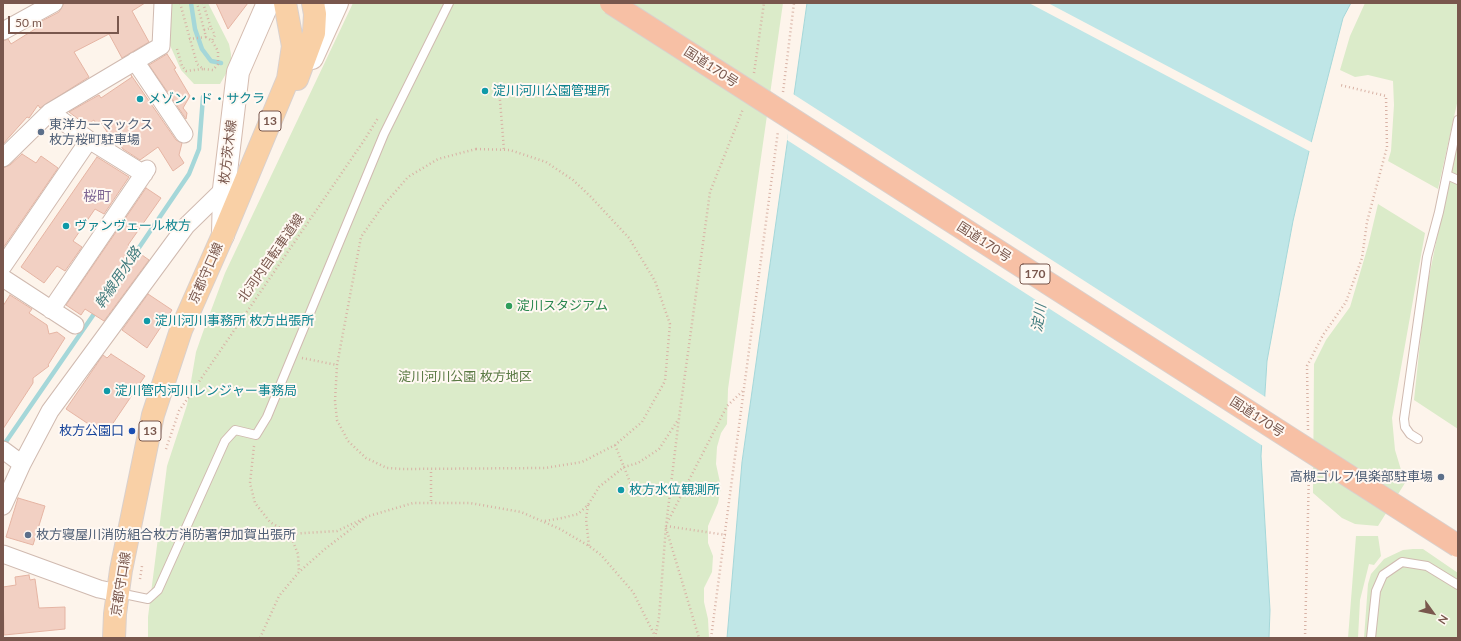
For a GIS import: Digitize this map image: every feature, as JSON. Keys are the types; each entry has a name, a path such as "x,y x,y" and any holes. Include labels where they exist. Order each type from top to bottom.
{"highway":[{"name":"国道170号","path":"611,3 1458,546"}],"main road":[{"name":"枚方茨木線","path":"223,235 224,189 238,72 268,3"},
{"name":"京都守口線","path":"114,638 118,593 153,416 181,330 223,235 288,79 293,46 285,3"},
{"name":"京都守口線","path":"223,235 248,194 287,105 314,33 315,14 313,3"},
{"path":"287,105 318,48 337,3"}],"street":[{"path":"3,31 54,3"},
{"path":"3,158 50,112 161,46 163,3"},
{"path":"135,62 184,134"},
{"path":"50,112 89,140 146,171 52,310"},
{"path":"3,266 89,140"},
{"path":"3,506 22,464 50,411 186,226 224,189"},
{"path":"3,278 75,325"},
{"path":"5,452 22,464"},
{"path":"3,554 99,589 118,593"}],"lane":[{"path":"118,593 148,600 158,590 225,441 235,430 256,435 267,417 384,134 449,3"},
{"path":"1418,439 1410,434 1405,427 1404,419 1427,257 1439,212 1458,120"},
{"path":"1447,175 1458,180"},
{"path":"1371,638 1376,591 1383,575 1402,562 1427,566 1458,585"}],"path":[{"path":"180,3 197,64 203,69"},
{"path":"175,43 182,66 186,71 203,69 213,70 218,63 218,51 212,41 206,37 197,3"},
{"path":"203,3 211,28 215,35 212,41"},
{"path":"753,78 764,3"},
{"path":"782,98 794,3"},
{"path":"204,30 211,28"},
{"path":"189,39 206,37"},
{"path":"1308,437 1307,366 1323,335 1346,302 1362,258 1367,222 1387,146 1386,96 1340,85"},
{"path":"499,88 504,150"},
{"path":"655,637 659,617 666,526 679,418 710,192 744,106"},
{"name":"北河内自転車道線","path":"164,456 178,411 365,139 381,112"},
{"path":"711,638 726,535 778,129"},
{"path":"476,149 510,150 546,162 573,180 609,215 629,238 655,281 670,324 665,380 642,422 615,445 582,462 545,468 387,468 366,458 348,441 337,420 337,365 361,237 382,207 408,177 438,159 476,149"},
{"path":"291,356 337,365"},
{"path":"699,638 666,526 727,406 745,390"},
{"path":"544,521 578,514 588,505 599,487 624,467 638,463 659,450 679,418"},
{"path":"256,435 250,483 255,503 270,522 290,534 337,530 370,516 413,503 431,501 470,502 521,512 544,521 589,546 601,555 633,592 655,637"},
{"path":"615,445 632,487"},
{"path":"1305,638 1309,467"},
{"path":"431,501 432,469"},
{"path":"588,505 586,519 589,546"},
{"path":"260,638 278,596 299,572 325,549 370,516"},
{"path":"666,526 726,535"},
{"path":"290,534 298,554 299,572"}],"green space":[{"path":"166,3 208,3 229,44 231,54 231,65 220,84 194,84 181,70 169,43"},
{"name":"淀川河川公園 枚方地区","path":"353,3 783,3 728,389 727,424 721,433 717,447 716,464 721,487 718,503 708,526 708,543 713,556 712,572 704,588 704,602 708,619 709,638 148,638 148,617 167,466 187,405 196,352 225,273"},
{"path":"1365,3 1458,3 1458,99 1438,189 1388,161 1391,151 1394,105 1393,81 1368,75 1355,77 1340,70 1350,36"},
{"path":"1458,136 1458,429 1414,400 1425,296"},
{"path":"1378,204 1425,233 1392,418 1395,450 1405,483 1378,526 1355,524 1342,518 1313,493 1314,364 1326,340 1350,307 1368,246"},
{"path":"1356,536 1378,536 1381,556 1374,565 1369,564 1360,600 1358,638 1348,638"},
{"path":"1423,549 1458,573 1458,638 1364,638 1368,584 1371,574 1384,559 1403,550"}],"water":[{"name":"淀川","path":"807,3 1351,3 1343,18 1310,147 1293,221 1267,361 1261,456 1270,610 1269,638 727,638 742,462"}],"pier":[{"path":"1029,3 1048,3 1313,143 1311,152"},
{"path":"793,94 1267,398 1263,446 787,140"}],"building":[{"path":"64,3 145,3 132,11 149,42 122,58 109,34 74,52 89,77 40,108 38,105 29,118 27,117 3,144 3,41 8,39 11,44 40,26 38,23 59,12"},
{"path":"216,3 248,3 228,29"},
{"path":"167,54 190,96 183,108 187,113 186,119 149,65"},
{"path":"131,75 176,140 182,143 179,155 184,163 173,171 158,147 140,160 123,149 112,133 109,135 100,121 96,124 94,120 86,125 69,112 99,95 101,98 132,77"},
{"path":"22,154 36,163 41,156 58,168 3,248 3,168 10,165"},
{"name":"ヴァンヴェール枚方","path":"97,157 129,177 104,214 95,209 73,241 82,247 65,271 57,266 44,283 21,267"},
{"path":"146,188 161,198 128,245 149,260 104,321 85,309 81,315 66,305"},
{"name":"淀川河川事務所 枚方出張所","path":"148,294 172,310 147,348 122,330"},
{"path":"10,295 32,309 29,313 47,325 49,334 57,332 65,338 48,365 49,366 33,378 33,383 3,429 3,306"},
{"name":"淀川管内河川レンジャー事務局","path":"111,354 145,376 105,435 66,409 103,355 107,358"},
{"path":"18,498 45,506 33,545 6,537"},
{"path":"29,575 30,580 35,579 39,608 65,607 65,629 4,635 3,587 16,585 15,577"}],"waterway":[{"name":"幹線用水路","path":"191,3 195,29 202,49 211,61 221,63"},
{"name":"幹線用水路","path":"134,255 189,174 199,149 203,97"},
{"name":"幹線用水路","path":"3,446 96,311"}],"place":[{"name":"淀川河川公園管理所","path":"485,91"},
{"name":"メゾン・ド・サクラ","path":"140,99"},
{"name":"東洋カーマックス 枚方桜町駐車場","path":"41,132"},
{"name":"ヴァンヴェール枚方","path":"66,226"},
{"name":"淀川スタジアム","path":"509,306"},
{"name":"淀川河川事務所 枚方出張所","path":"147,321"},
{"name":"淀川管内河川レンジャー事務局","path":"107,391"},
{"name":"枚方公園口","path":"132,431"},
{"name":"高槻ゴルフ倶楽部駐車場","path":"1441,477"},
{"name":"枚方水位観測所","path":"621,490"},
{"name":"枚方寝屋川消防組合枚方消防署伊加賀出張所","path":"28,535"}],"district":[{"name":"桜町","path":"97,196"}]}
